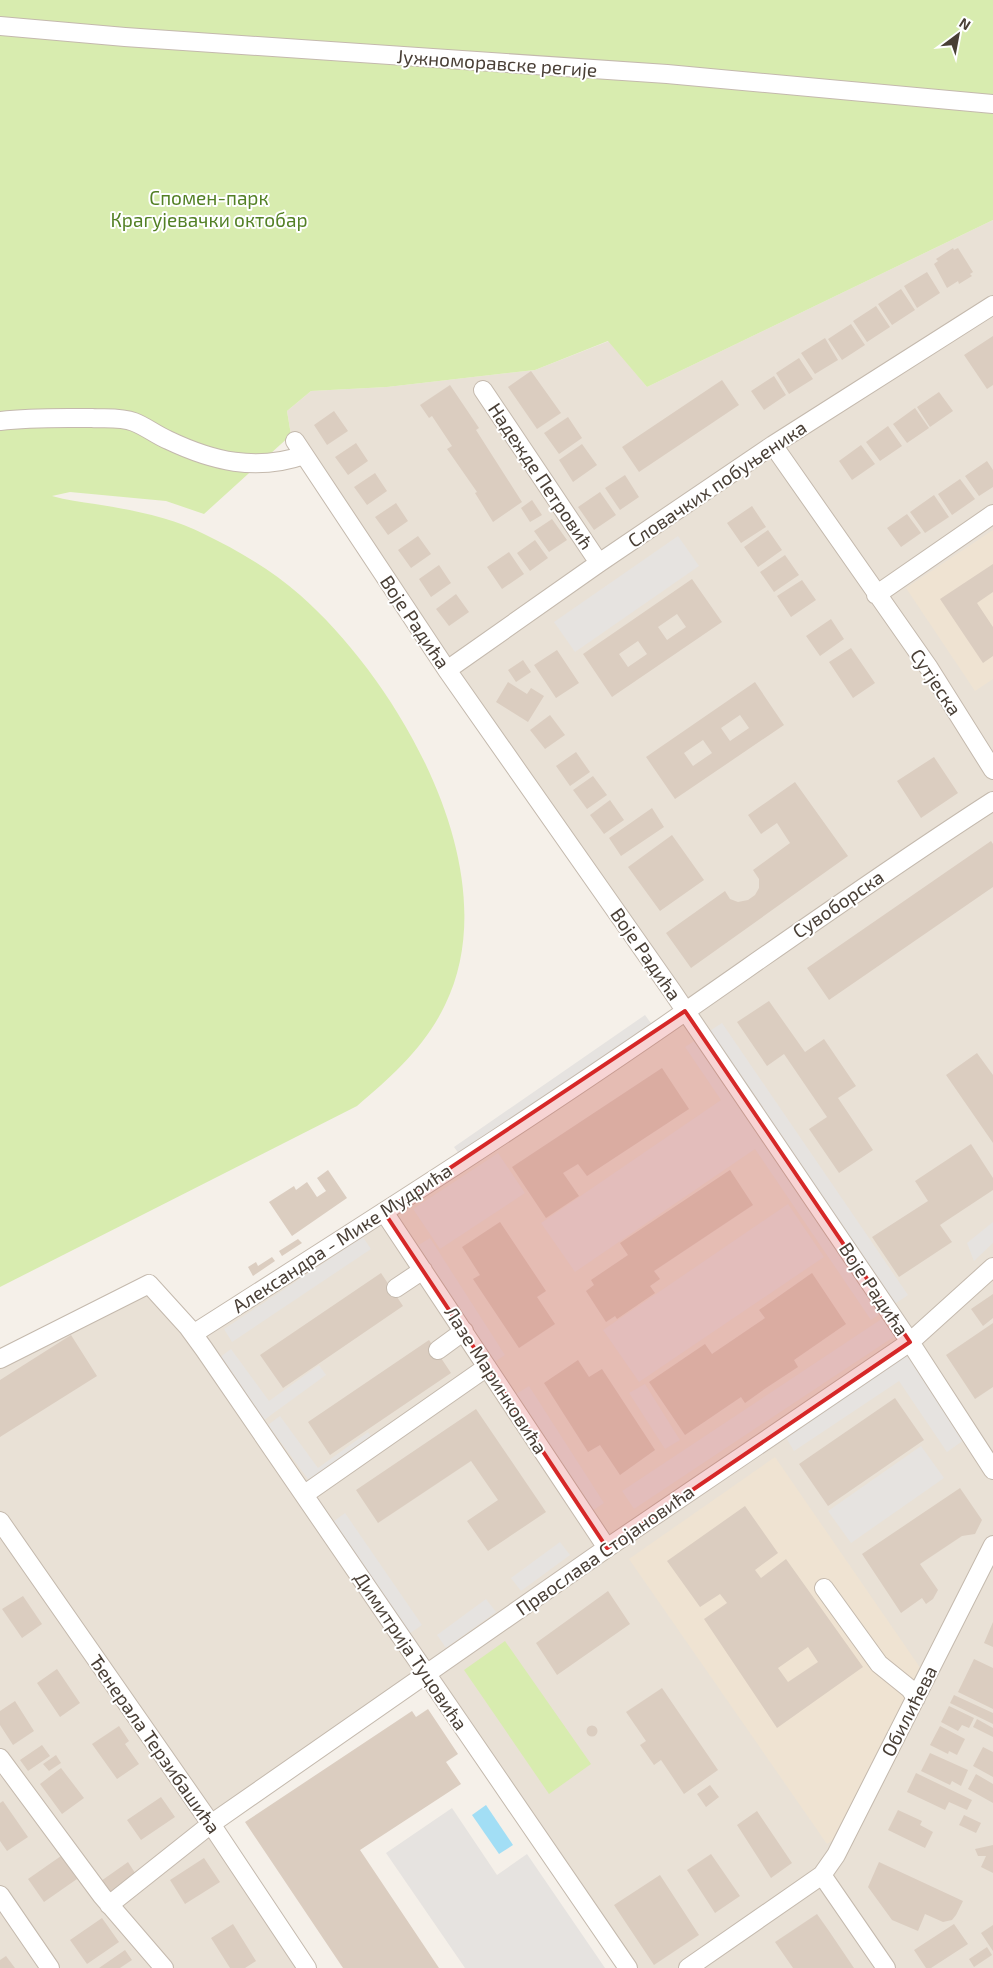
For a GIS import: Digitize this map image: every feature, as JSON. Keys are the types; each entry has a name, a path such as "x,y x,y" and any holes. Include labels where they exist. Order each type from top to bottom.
{"street":[{"name":"Јужноморавске регије","path":"0,26 125,37 667,74 993,104"},
{"name":"Словачких побуњеника","path":"447,670 599,563 773,445 993,305"},
{"name":"Надежде Петровић","path":"484,390 599,563"},
{"name":"Воје Радића","path":"0,421 32,417 119,419 134,422 205,457 231,462 255,464 283,462 299,448 447,670 685,1011 910,1342 993,1470"},
{"name":"Сутјеска","path":"773,445 876,595 929,668 993,770"},
{"path":"876,595 993,514"},
{"name":"Сувоборска","path":"685,1011 894,865 993,801"},
{"name":"Александра - Мике Мудрића","path":"193,1334 384,1212 685,1011"},
{"name":"Лазе Маринковића","path":"384,1212 606,1548"},
{"name":"Првослава Стојановића","path":"109,1905 211,1824 606,1548 910,1342 993,1267"},
{"path":"396,1288 423,1270"},
{"path":"0,1359 149,1284 193,1334"},
{"path":"438,1350 464,1331"},
{"name":"Димитрија Туцовића","path":"193,1334 305,1494 628,1968"},
{"path":"305,1494 487,1367"},
{"name":"Ђенерала Терзибашића","path":"0,1521 211,1824 307,1968"},
{"name":"Обилићева","path":"822,1875 836,1855 993,1545"},
{"path":"824,1588 879,1664 910,1689 916,1698"},
{"path":"0,1758 109,1905 164,1968"},
{"path":"688,1968 822,1875 886,1968"},
{"path":"0,1895 50,1968"}],"highlighted area":[{"path":"685,1011 910,1342 607,1548 384,1212"}],"shaded area":[{"path":"993,220 993,1968 628,1968 427,1674 211,1824 307,1968 0,1968 0,1352 149,1284 188,1326 384,1212 685,1011 291,435 287,411 311,391 387,387 535,370 609,341 647,387"},
{"path":"993,530 993,679 975,691 906,588"},
{"path":"678,536 699,566 575,652 554,622"},
{"path":"645,1015 653,1026 462,1158 454,1147"},
{"path":"722,1023 908,1295 871,1320 755,1149 575,1272 541,1223 721,1100 685,1047"},
{"path":"498,1153 525,1193 440,1249 413,1209"},
{"path":"788,1204 824,1257 639,1382 603,1330"},
{"path":"993,1222 993,1243 974,1261 967,1243"},
{"path":"363,1237 371,1249 232,1342 224,1329"},
{"path":"430,1238 505,1355 490,1365 414,1248"},
{"path":"883,1318 895,1336 634,1509 622,1491"},
{"path":"231,1349 269,1401 319,1365 326,1375 264,1420 219,1358"},
{"path":"907,1355 964,1440 947,1452 899,1381 794,1451 785,1436"},
{"path":"645,1384 680,1440 665,1449 629,1393"},
{"path":"529,1386 604,1503 589,1513 513,1396"},
{"path":"280,1416 318,1468 368,1432 375,1442 313,1486 268,1425"},
{"path":"921,1446 944,1478 851,1543 828,1511"},
{"path":"775,1457 921,1669 836,1838 827,1844 629,1559"},
{"path":"345,1513 422,1625 409,1634 333,1522"},
{"path":"560,1542 570,1555 521,1591 511,1578"},
{"path":"486,1599 496,1612 446,1648 437,1635"},
{"path":"452,1808 497,1875 527,1854 605,1968 465,1968 386,1853"}],"green space":[{"name":"Спомен-парк Крагујевачки октобар","path":"0,0 993,0 993,220 647,387 608,341 535,370 387,387 311,391 287,411 291,435 204,514 166,501 70,492 52,496 151,515 178,523 204,534 278,577 300,595 337,632 374,677 407,728 434,783 454,840 464,897 461,953 445,1005 428,1034 395,1072 357,1106 0,1287"},
{"path":"505,1641 591,1764 549,1794 464,1670"}],"water":[{"path":"486,1805 513,1845 499,1854 472,1815"}],"building":[{"path":"953,248 954,250 958,248 973,272 970,274 972,276 959,284 958,281 947,288 934,264 938,261 936,259"},
{"path":"927,272 940,293 917,308 904,286"},
{"path":"901,289 915,310 892,325 878,304"},
{"path":"876,306 890,327 867,342 853,321"},
{"path":"851,324 865,345 842,360 828,339"},
{"path":"993,336 993,385 987,389 964,355"},
{"path":"825,338 838,360 815,374 801,353"},
{"path":"799,358 813,379 789,394 776,373"},
{"path":"531,371 561,413 537,429 508,387"},
{"path":"774,376 786,395 764,410 751,391"},
{"path":"722,380 739,405 639,472 622,447"},
{"path":"450,385 479,428 476,430 522,502 493,522 475,493 477,492 447,449 452,446 432,416 429,418 420,405"},
{"path":"939,392 953,411 930,427 917,407"},
{"path":"915,408 929,428 907,443 893,424"},
{"path":"334,411 348,431 327,445 314,425"},
{"path":"568,417 582,438 559,454 544,433"},
{"path":"888,426 902,446 880,461 866,442"},
{"path":"356,443 368,461 348,475 335,457"},
{"path":"582,444 597,465 573,482 559,460"},
{"path":"861,445 875,464 852,480 839,461"},
{"path":"987,461 993,470 993,487 979,496 965,476"},
{"path":"375,473 387,491 367,505 354,487"},
{"path":"625,475 639,497 620,510 605,488"},
{"path":"960,479 975,499 952,515 938,494"},
{"path":"600,492 616,515 594,530 578,507"},
{"path":"934,495 949,517 925,533 910,512"},
{"path":"532,500 542,515 530,522 521,508"},
{"path":"396,503 408,521 388,535 375,517"},
{"path":"752,506 766,527 741,543 727,523"},
{"path":"907,514 921,533 901,547 887,528"},
{"path":"552,519 567,540 549,552 534,531"},
{"path":"768,530 782,550 758,567 744,547"},
{"path":"418,536 431,554 411,568 398,550"},
{"path":"535,540 548,558 530,571 517,553"},
{"path":"509,552 524,574 502,589 487,567"},
{"path":"785,555 799,575 774,592 760,572"},
{"path":"993,564 993,592 977,603 993,627 993,656 983,663 940,599"},
{"path":"439,565 451,583 431,597 419,579"},
{"path":"692,579 722,622 612,697 583,654","holes":["677,614 686,627 667,640 658,627","638,641 647,654 628,667 619,654"]},
{"path":"802,580 816,600 791,617 777,596"},
{"path":"456,594 469,612 449,626 436,609"},
{"path":"831,619 844,639 820,656 806,636"},
{"path":"851,648 875,683 853,698 829,662"},
{"path":"557,650 579,683 556,698 534,665"},
{"path":"523,660 531,672 516,682 508,670"},
{"path":"508,682 527,694 531,688 544,696 528,722 496,702"},
{"path":"755,682 784,725 675,799 646,757","holes":["740,715 749,728 730,741 721,728","703,740 712,753 693,766 684,753"]},
{"path":"550,715 565,735 545,749 530,730"},
{"path":"576,752 590,772 570,786 556,766"},
{"path":"934,757 958,793 921,818 897,781"},
{"path":"593,776 607,795 587,809 573,790"},
{"path":"795,782 848,856 691,968 666,933 725,891 730,899 738,902 748,900 755,895 759,888 759,879 753,870 790,843 777,823 761,834 748,815"},
{"path":"610,800 624,820 604,834 590,815"},
{"path":"652,808 664,827 621,856 609,838"},
{"path":"672,835 704,880 660,911 628,867"},
{"path":"991,841 993,844 993,887 829,1000 807,968"},
{"path":"769,1001 805,1052 824,1039 856,1086 838,1098 873,1150 839,1173 809,1129 827,1117 784,1054 767,1066 737,1022"},
{"path":"977,1053 993,1075 993,1143 946,1075"},
{"path":"662,1068 689,1109 587,1176 578,1164 563,1173 579,1196 546,1218 512,1167"},
{"path":"971,1144 993,1178 993,1190 940,1225 952,1242 899,1277 872,1237 928,1201 915,1181"},
{"path":"328,1170 347,1198 292,1236 269,1202 294,1186 296,1190 307,1182 317,1197 326,1191 317,1178"},
{"path":"730,1170 753,1205 654,1271 660,1279 650,1286 655,1293 617,1319 615,1316 606,1322 586,1291 594,1285 591,1280 628,1255 620,1243"},
{"path":"500,1222 546,1291 537,1297 555,1324 519,1348 473,1279 480,1275 462,1247"},
{"path":"298,1239 302,1243 282,1256 279,1251"},
{"path":"272,1257 275,1261 253,1276 248,1267 256,1262 258,1266"},
{"path":"381,1273 403,1306 283,1388 260,1355"},
{"path":"812,1273 846,1324 794,1360 798,1367 745,1403 741,1397 685,1435 649,1382 705,1344 712,1354 765,1318 759,1310"},
{"path":"993,1294 993,1318 983,1326 971,1309"},
{"path":"993,1323 993,1387 975,1399 946,1355"},
{"path":"71,1335 97,1376 0,1437 0,1380"},
{"path":"429,1340 451,1373 330,1455 308,1422"},
{"path":"578,1360 589,1377 602,1369 655,1450 620,1475 600,1445 588,1452 544,1383"},
{"path":"895,1398 924,1440 828,1506 799,1464"},
{"path":"476,1409 546,1512 488,1551 467,1521 498,1500 471,1461 378,1523 356,1490"},
{"path":"960,1488 982,1520 975,1534 962,1536 920,1564 938,1590 933,1599 926,1604 922,1598 901,1613 862,1554"},
{"path":"745,1506 778,1553 755,1570 761,1578 786,1559 863,1667 777,1728 704,1619 727,1603 720,1594 700,1607 667,1561","holes":["808,1647 818,1662 788,1682 778,1668"]},
{"path":"608,1591 630,1624 557,1675 536,1643"},
{"path":"23,1596 42,1624 22,1638 2,1609"},
{"path":"993,1622 993,1647 984,1643"},
{"path":"974,1659 993,1668 993,1709 958,1692"},
{"path":"57,1669 80,1703 60,1717 37,1683"},
{"path":"662,1688 718,1770 684,1794 661,1760 654,1765 640,1745 646,1741 626,1712"},
{"path":"954,1695 993,1713 993,1724 950,1703"},
{"path":"15,1701 34,1731 13,1745 0,1725 0,1711"},
{"path":"949,1706 974,1718 969,1728 962,1725 958,1731 941,1722"},
{"path":"428,1709 458,1754 446,1762 461,1784 360,1850 439,1968 343,1968 245,1822 412,1711 416,1717"},
{"path":"977,1719 993,1728 993,1737 973,1727"},
{"path":"592,1725 598,1731 592,1737 586,1731"},
{"path":"119,1726 129,1741 125,1744 139,1764 117,1779 92,1744"},
{"path":"940,1726 965,1739 957,1755 949,1751 948,1754 930,1745"},
{"path":"42,1745 50,1756 28,1771 20,1760"},
{"path":"983,1747 993,1752 993,1777 973,1766"},
{"path":"930,1753 968,1770 961,1786 952,1781 950,1785 921,1771"},
{"path":"56,1755 61,1763 49,1771 43,1764"},
{"path":"61,1768 84,1798 62,1814 40,1784"},
{"path":"916,1773 972,1800 967,1810 949,1802 945,1810 907,1792"},
{"path":"976,1774 993,1784 993,1803 968,1789"},
{"path":"710,1785 719,1797 706,1807 697,1794"},
{"path":"161,1797 175,1817 141,1840 127,1820"},
{"path":"3,1801 28,1837 7,1851 0,1841 0,1803"},
{"path":"898,1810 922,1821 920,1825 933,1832 925,1848 888,1830"},
{"path":"757,1811 792,1863 771,1878 737,1825"},
{"path":"964,1815 981,1823 976,1833 959,1825"},
{"path":"993,1845 993,1873 981,1867 986,1856 978,1856 975,1849"},
{"path":"711,1854 740,1896 715,1913 687,1870"},
{"path":"61,1856 77,1879 44,1902 28,1879"},
{"path":"204,1858 220,1882 185,1904 170,1880"},
{"path":"128,1862 137,1876 110,1894 101,1881"},
{"path":"879,1862 963,1901 956,1915 952,1920 943,1922 925,1914 918,1931 892,1920 868,1887"},
{"path":"660,1875 699,1935 654,1965 614,1905"},
{"path":"817,1914 854,1968 793,1968 775,1942"},
{"path":"102,1918 119,1942 87,1964 70,1940"},
{"path":"233,1924 256,1961 245,1968 230,1968 211,1938"},
{"path":"954,1924 968,1944 931,1968 926,1968 914,1950"},
{"path":"993,1925 993,1951 981,1933"},
{"path":"987,1947 992,1955 974,1967 969,1959"},
{"path":"125,1950 132,1960 120,1968 99,1968"},
{"path":"6,1956 15,1968 0,1968 0,1960"}]}
